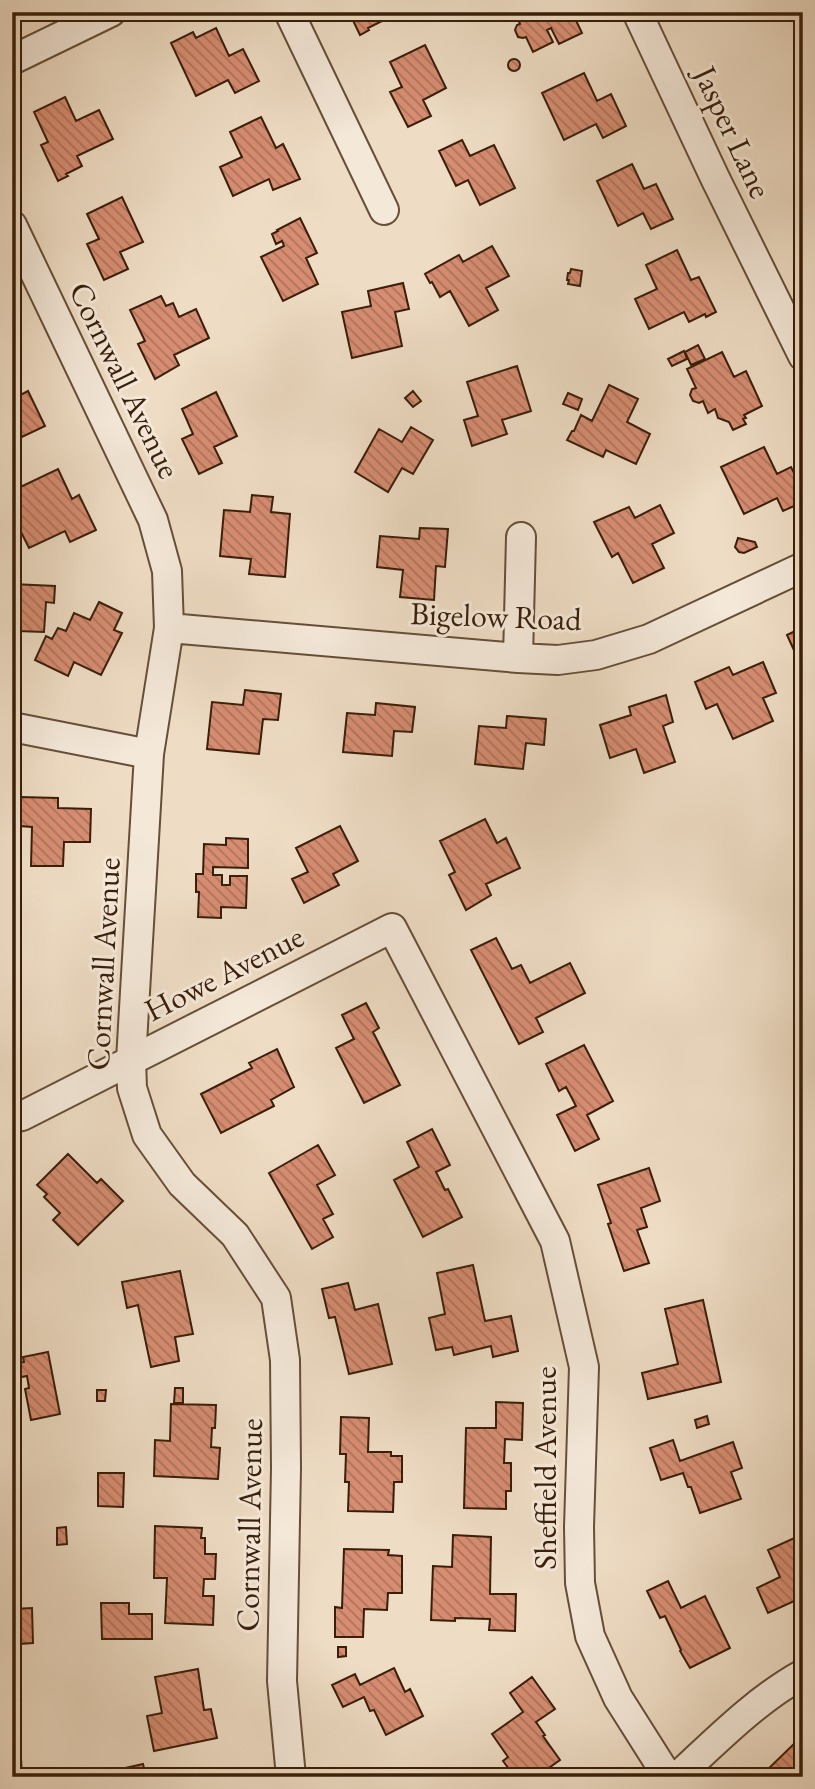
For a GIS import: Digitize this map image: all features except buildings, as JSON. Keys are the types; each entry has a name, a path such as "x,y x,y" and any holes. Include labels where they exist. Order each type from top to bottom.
{"street":[{"path":"12,60 111,12"},
{"path":"289,12 384,210"},
{"name":"Jasper Lane","path":"638,12 721,191 803,356"},
{"name":"Cornwall Avenue","path":"12,225 153,520 167,571 169,628 149,754 131,1060 132,1088 147,1135 183,1184 235,1235 275,1298 285,1360 282,1681 291,1777"},
{"path":"518,658 521,537"},
{"name":"Bigelow Road","path":"169,628 558,660 596,655 649,639 803,567"},
{"path":"12,727 149,754"},
{"name":"Howe Avenue","path":"12,1118 22,1116 392,928"},
{"name":"Sheffield Avenue","path":"392,928 555,1241 584,1367 580,1583 590,1636 618,1698 668,1777"},
{"path":"677,1777 779,1687 803,1674"}]}
